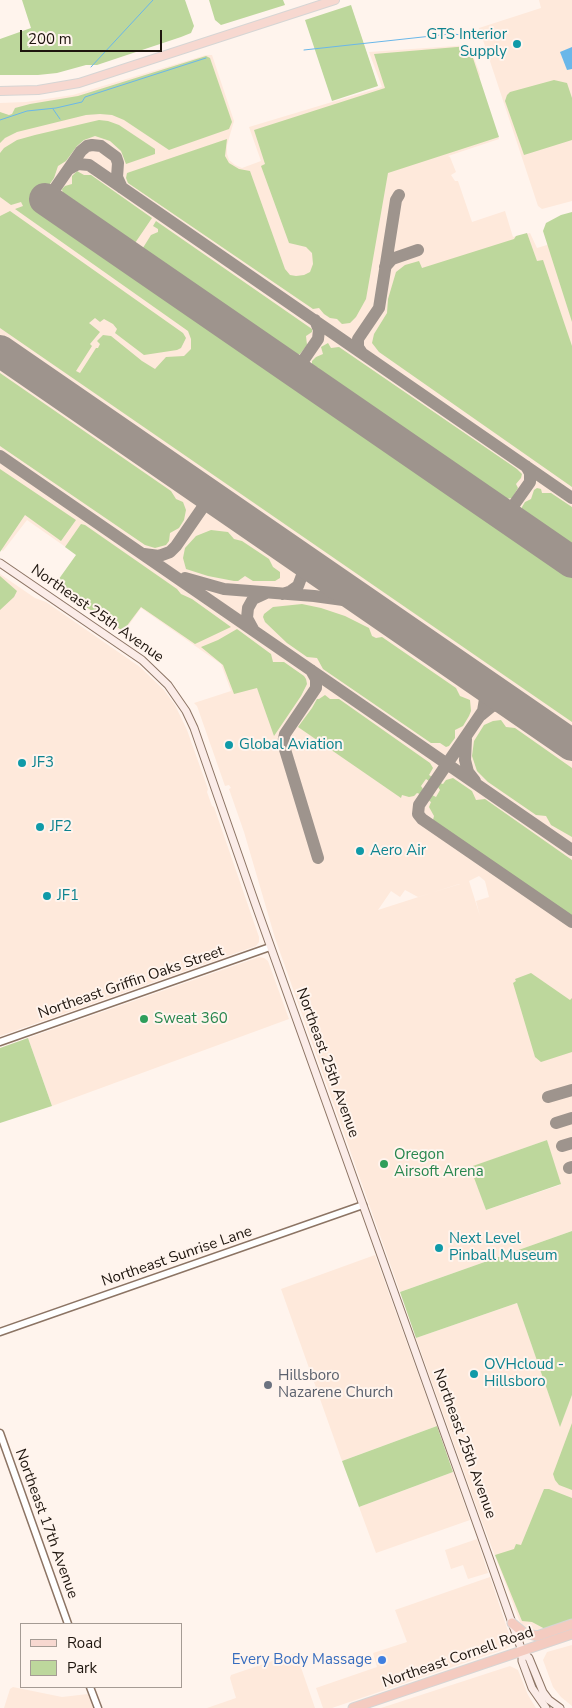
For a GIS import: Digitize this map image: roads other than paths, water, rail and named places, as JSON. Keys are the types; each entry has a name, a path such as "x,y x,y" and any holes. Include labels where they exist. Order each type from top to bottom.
{"highway":[{"path":"512,1623 524,1633 537,1636 572,1624"},
{"name":"Northeast Cornell Road","path":"353,1708 572,1634"}],"main road":[{"path":"0,91 38,90 79,83 335,0"},
{"name":"Northeast 25th Avenue","path":"0,563 142,660 160,676 178,698 194,728 270,947 522,1651 522,1661 532,1688 546,1708"},
{"name":"Northeast 25th Avenue","path":"522,1651 529,1658 543,1692 549,1700 560,1708"}],"street":[{"name":"Northeast Griffin Oaks Street","path":"0,1042 270,947"},
{"name":"Northeast Sunrise Lane","path":"0,1332 363,1205"},
{"name":"Northeast 17th Avenue","path":"0,1433 68,1623"},
{"path":"90,1688 98,1708"}],"water":[{"path":"572,47 572,69 567,70 560,52"}],"waterway":[{"path":"91,67 153,0"},
{"path":"304,50 450,34 465,35"},
{"path":"0,120 27,111 56,108 82,102 85,97 206,58"},
{"path":"53,109 60,119"}],"place":[{"name":"GTS Interior Supply","path":"517,44"},
{"name":"Global Aviation","path":"229,745"},
{"name":"JF3","path":"22,763"},
{"name":"JF2","path":"40,827"},
{"name":"Aero Air","path":"360,851"},
{"name":"JF1","path":"47,896"},
{"name":"Sweat 360","path":"144,1019"},
{"name":"Oregon Airsoft Arena","path":"384,1164"},
{"name":"Next Level Pinball Museum","path":"439,1248"},
{"name":"OVHcloud - Hillsboro","path":"474,1374"},
{"name":"Hillsboro Nazarene Church","path":"268,1385"},
{"name":"Every Body Massage","path":"382,1660"}]}
